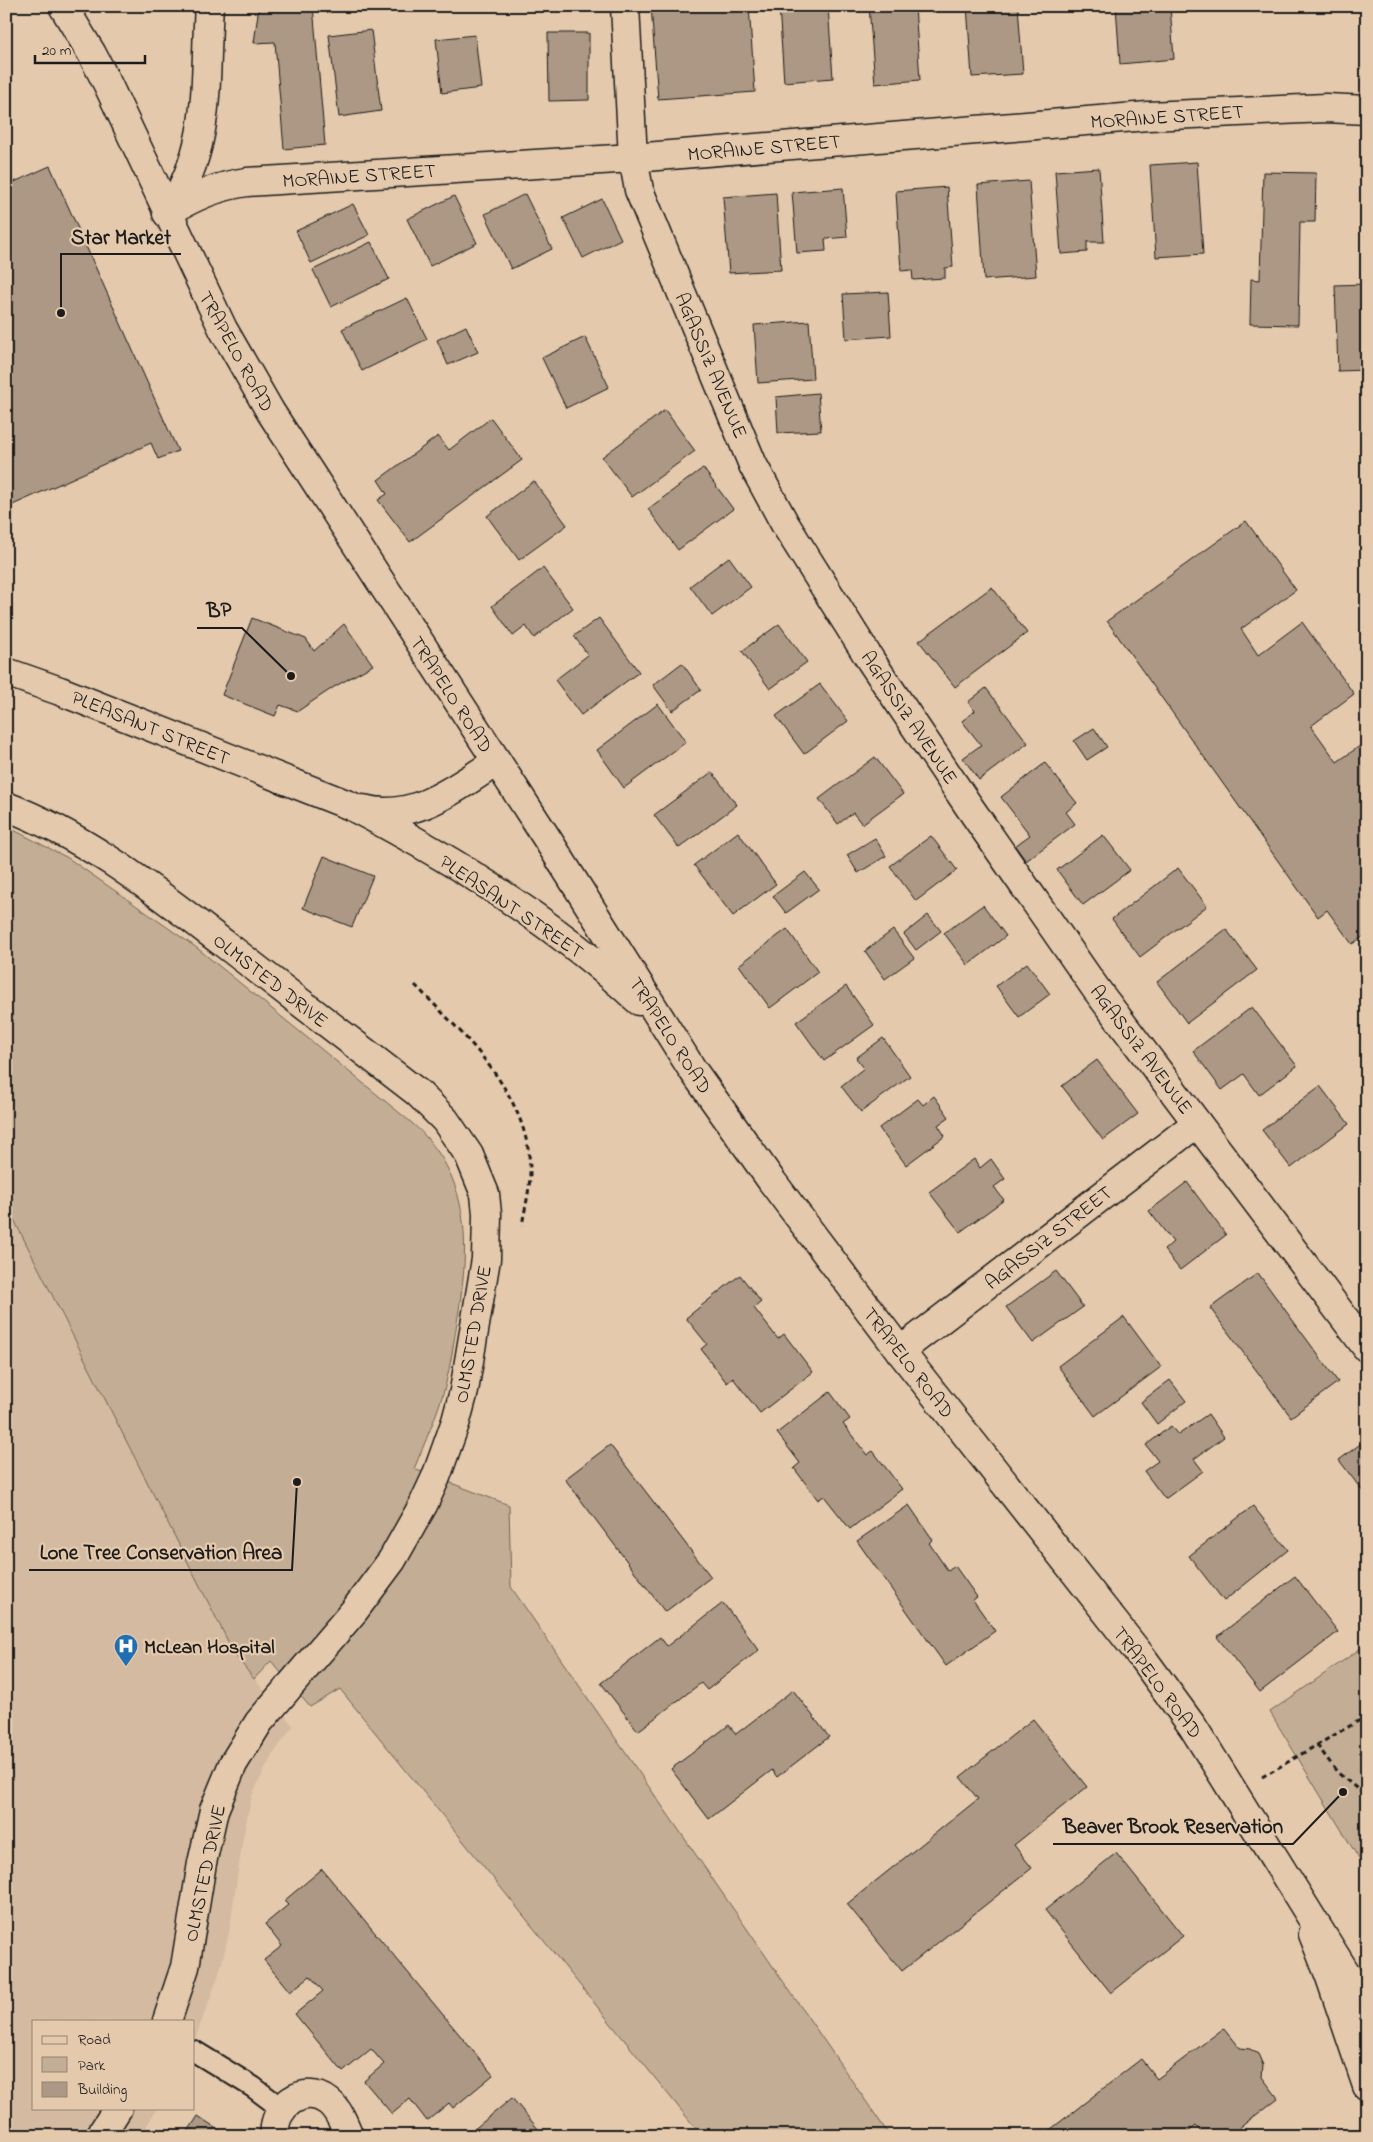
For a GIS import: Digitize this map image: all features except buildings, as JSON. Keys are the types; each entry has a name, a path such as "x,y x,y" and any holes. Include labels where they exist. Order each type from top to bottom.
{"street":[{"name":"TRAPELO ROAD","path":"63,6 103,76 222,329 265,403 546,837 662,1022 748,1150 900,1351 1141,1656 1193,1727 1367,2007"},
{"path":"167,213 187,178 202,133 209,6"},
{"name":"AGASSIZ AVENUE","path":"625,6 633,158 640,190 753,465 784,524 871,661 970,808 1096,989 1367,1348"},
{"name":"MORAINE STREET","path":"167,213 200,194 232,184 246,182 633,158 1148,116 1326,108 1367,110"},
{"name":"PLEASANT STREET","path":"6,672 60,691 351,806 428,849 520,907 603,970 662,1022"},
{"name":"PLEASANT STREET","path":"351,806 387,812 420,806 446,794 496,762"},
{"name":"OLMSTED DRIVE","path":"6,806 48,824 78,840 136,876 418,1093 459,1137 469,1154 485,1194 487,1214 486,1258 464,1391 450,1439 436,1477 409,1532 374,1586 259,1722 233,1764 214,1810 202,1862 184,1967 177,1994 166,2020"},
{"name":"AGASSIZ STREET","path":"900,1351 1197,1123"},
{"path":"1297,1893 1330,1977 1367,2086"},
{"path":"275,2136 276,2121 282,2108 292,2099 305,2095 326,2099 336,2109 349,2136"},
{"path":"100,2136 117,2110"}],"lane":[{"path":"195,2052 253,2087 282,2108"}],"path":[{"path":"415,985 485,1059 510,1098 519,1118 526,1137 530,1172 521,1233"},
{"path":"1235,1792 1367,1716"},
{"path":"1317,1745 1337,1772 1367,1797"}],"shaded area":[{"name":"McLean Hospital","path":"6,1204 235,1655 293,1726 271,1757 252,1795 243,1837 229,1933 219,1974 195,2039 195,2020 32,2020 32,2110 156,2110 141,2136 6,2136"}],"green space":[{"path":"6,826 68,858 197,948 412,1123 431,1143 446,1165 456,1188 462,1212 464,1263 462,1289 452,1352 442,1397 414,1469 509,1505 511,1587 890,2136 702,2136 340,1689 310,1707 271,1661 254,1679 235,1655 6,1204"},
{"path":"1367,1644 1367,1872 1270,1712"}],"place":[{"name":"Star Market","path":"61,313"},
{"name":"BP","path":"291,676"},
{"name":"Lone Tree Conservation Area","path":"297,1482"},
{"name":"McLean Hospital","path":"126,1667"},
{"name":"Beaver Brook Reservation","path":"1343,1792"}]}
